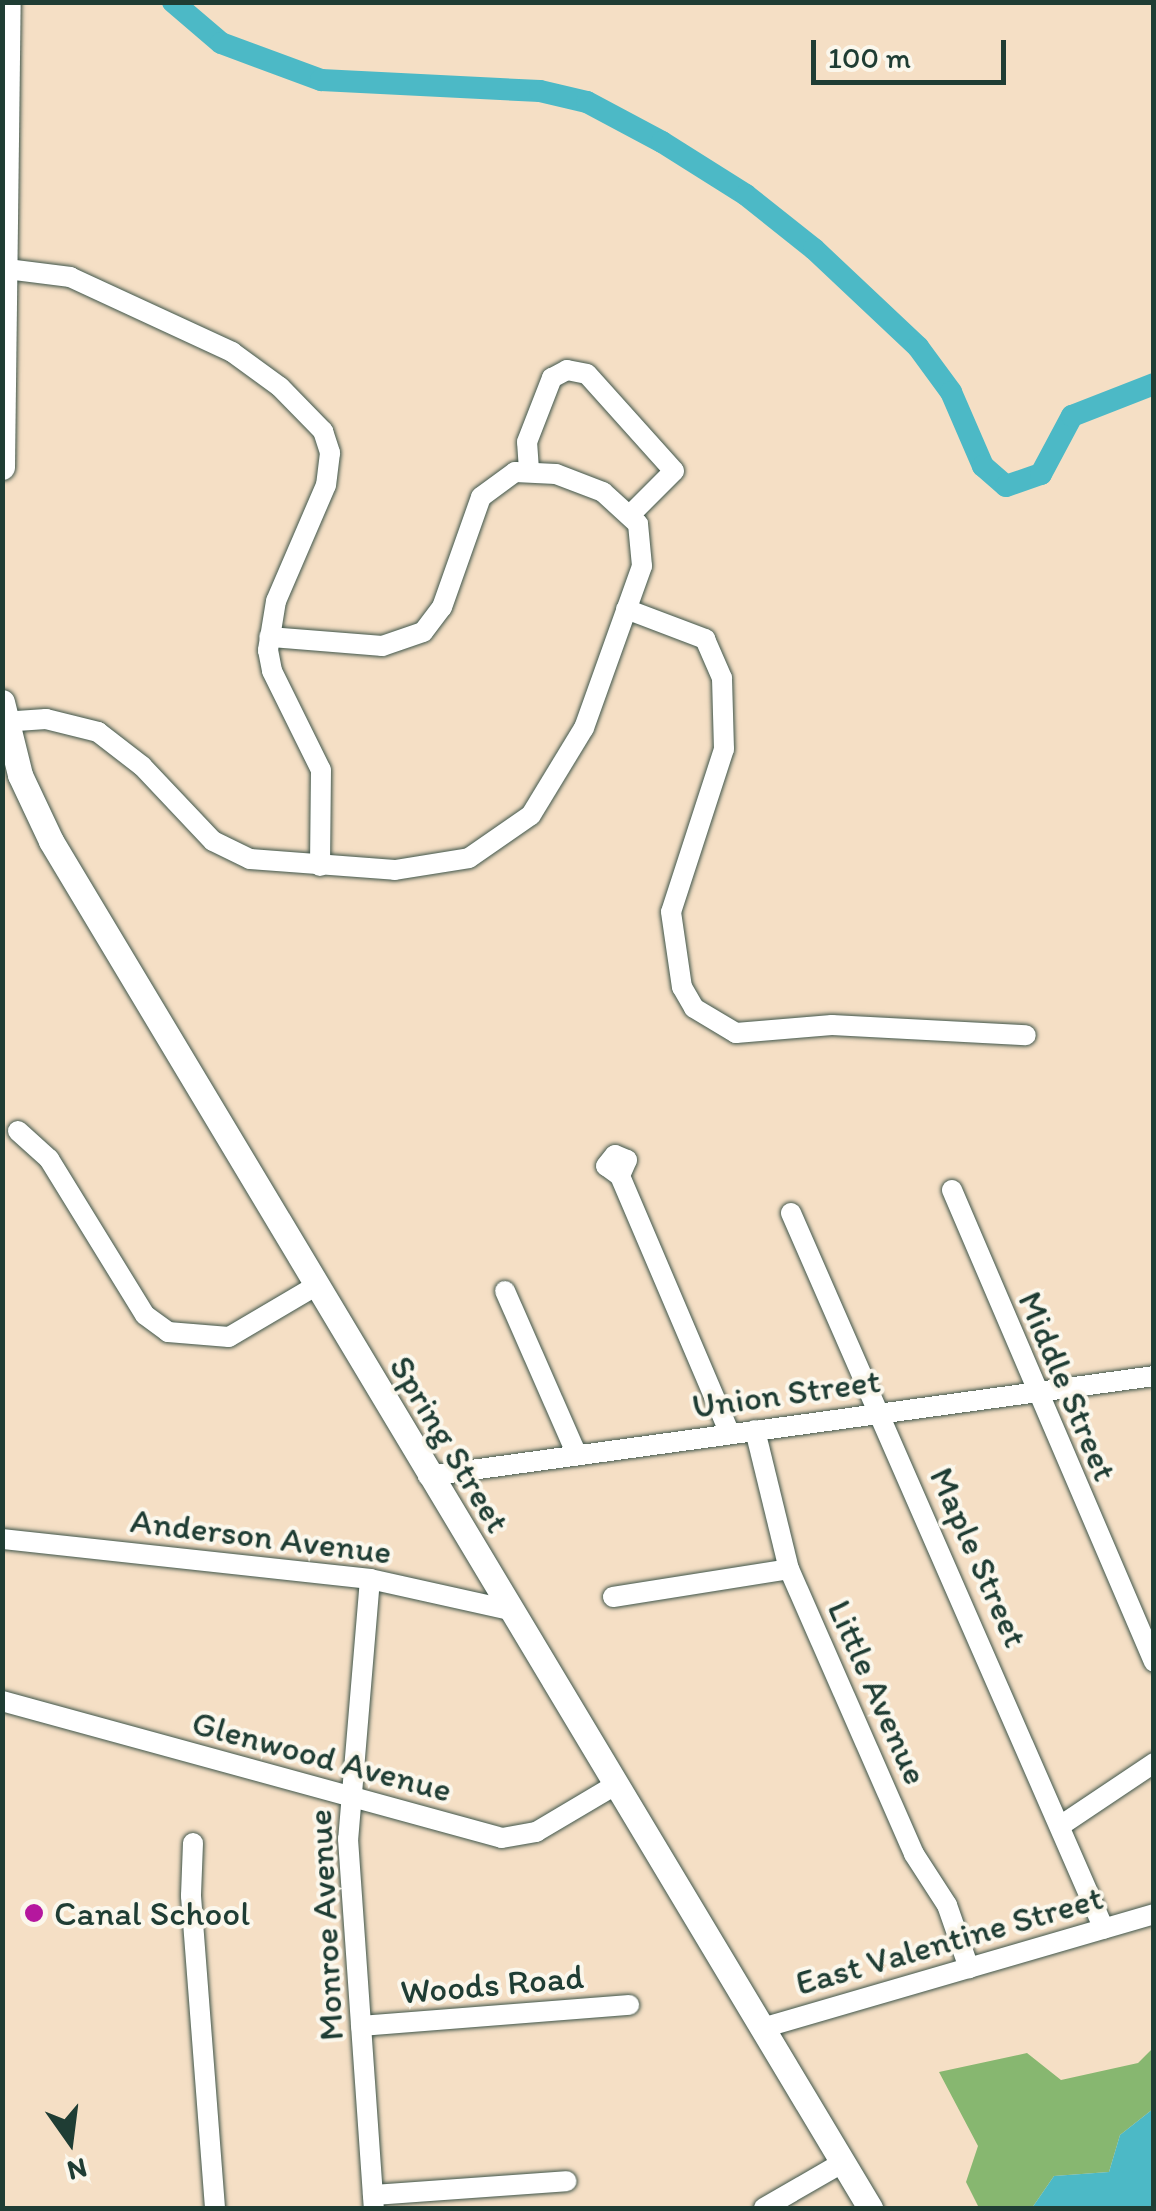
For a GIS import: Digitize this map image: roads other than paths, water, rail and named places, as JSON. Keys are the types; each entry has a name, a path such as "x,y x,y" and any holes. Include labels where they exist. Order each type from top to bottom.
{"main road":[{"path":"2,466 8,2"},
{"name":"Spring Street","path":"4,715 30,802 50,842 870,2208"}],"street":[{"path":"7,269 70,277 232,352 316,420 328,442 329,476 276,601 269,637 272,672 321,770 320,866"},
{"path":"529,470 528,442 552,378 568,370 587,374 674,471 632,513"},
{"path":"4,715 64,721 98,732 222,846 260,861 320,866 440,866 483,851 521,825 550,790 584,728 644,556 632,513 604,492 529,470 507,475 481,498 442,606 414,638 371,647 269,637"},
{"path":"626,609 705,639 722,678 724,749 671,912 682,987 694,1008 736,1033 832,1025 1026,1035"},
{"path":"18,1131 50,1159 145,1315 168,1332 229,1336 314,1287"},
{"path":"620,1176 730,1434"},
{"name":"Middle Street","path":"952,1190 1035,1392 1154,1662"},
{"name":"Maple Street","path":"791,1213 1063,1824 1104,1928"},
{"path":"505,1291 576,1455"},
{"name":"Union Street","path":"428,1476 1154,1376"},
{"name":"Little Avenue","path":"755,1430 789,1569 914,1854 947,1905 969,1968"},
{"name":"Anderson Avenue","path":"2,1539 370,1579 510,1610"},
{"path":"612,1596 789,1569"},
{"name":"Monroe Avenue","path":"370,1579 350,1799 374,2202"},
{"name":"Glenwood Avenue","path":"2,1701 350,1799 515,1838 536,1832 615,1785"},
{"path":"1063,1824 1154,1763"},
{"path":"193,1843 191,1896 215,2208"},
{"name":"East Valentine Street","path":"762,2028 1154,1914"},
{"name":"Woods Road","path":"361,2026 629,2006"},
{"path":"764,2208 842,2163"},
{"path":"374,2202 566,2181"}],"water":[{"path":"1153,2109 1153,2208 1032,2208 1054,2176 1109,2172 1120,2135"}],"waterway":[{"path":"173,2 221,43 321,80 540,91 587,102 662,142 746,195 814,249 918,347 951,392 983,466 1006,486 1041,474 1072,416 1154,384"}],"place":[{"name":"Canal School","path":"34,1913"}]}
